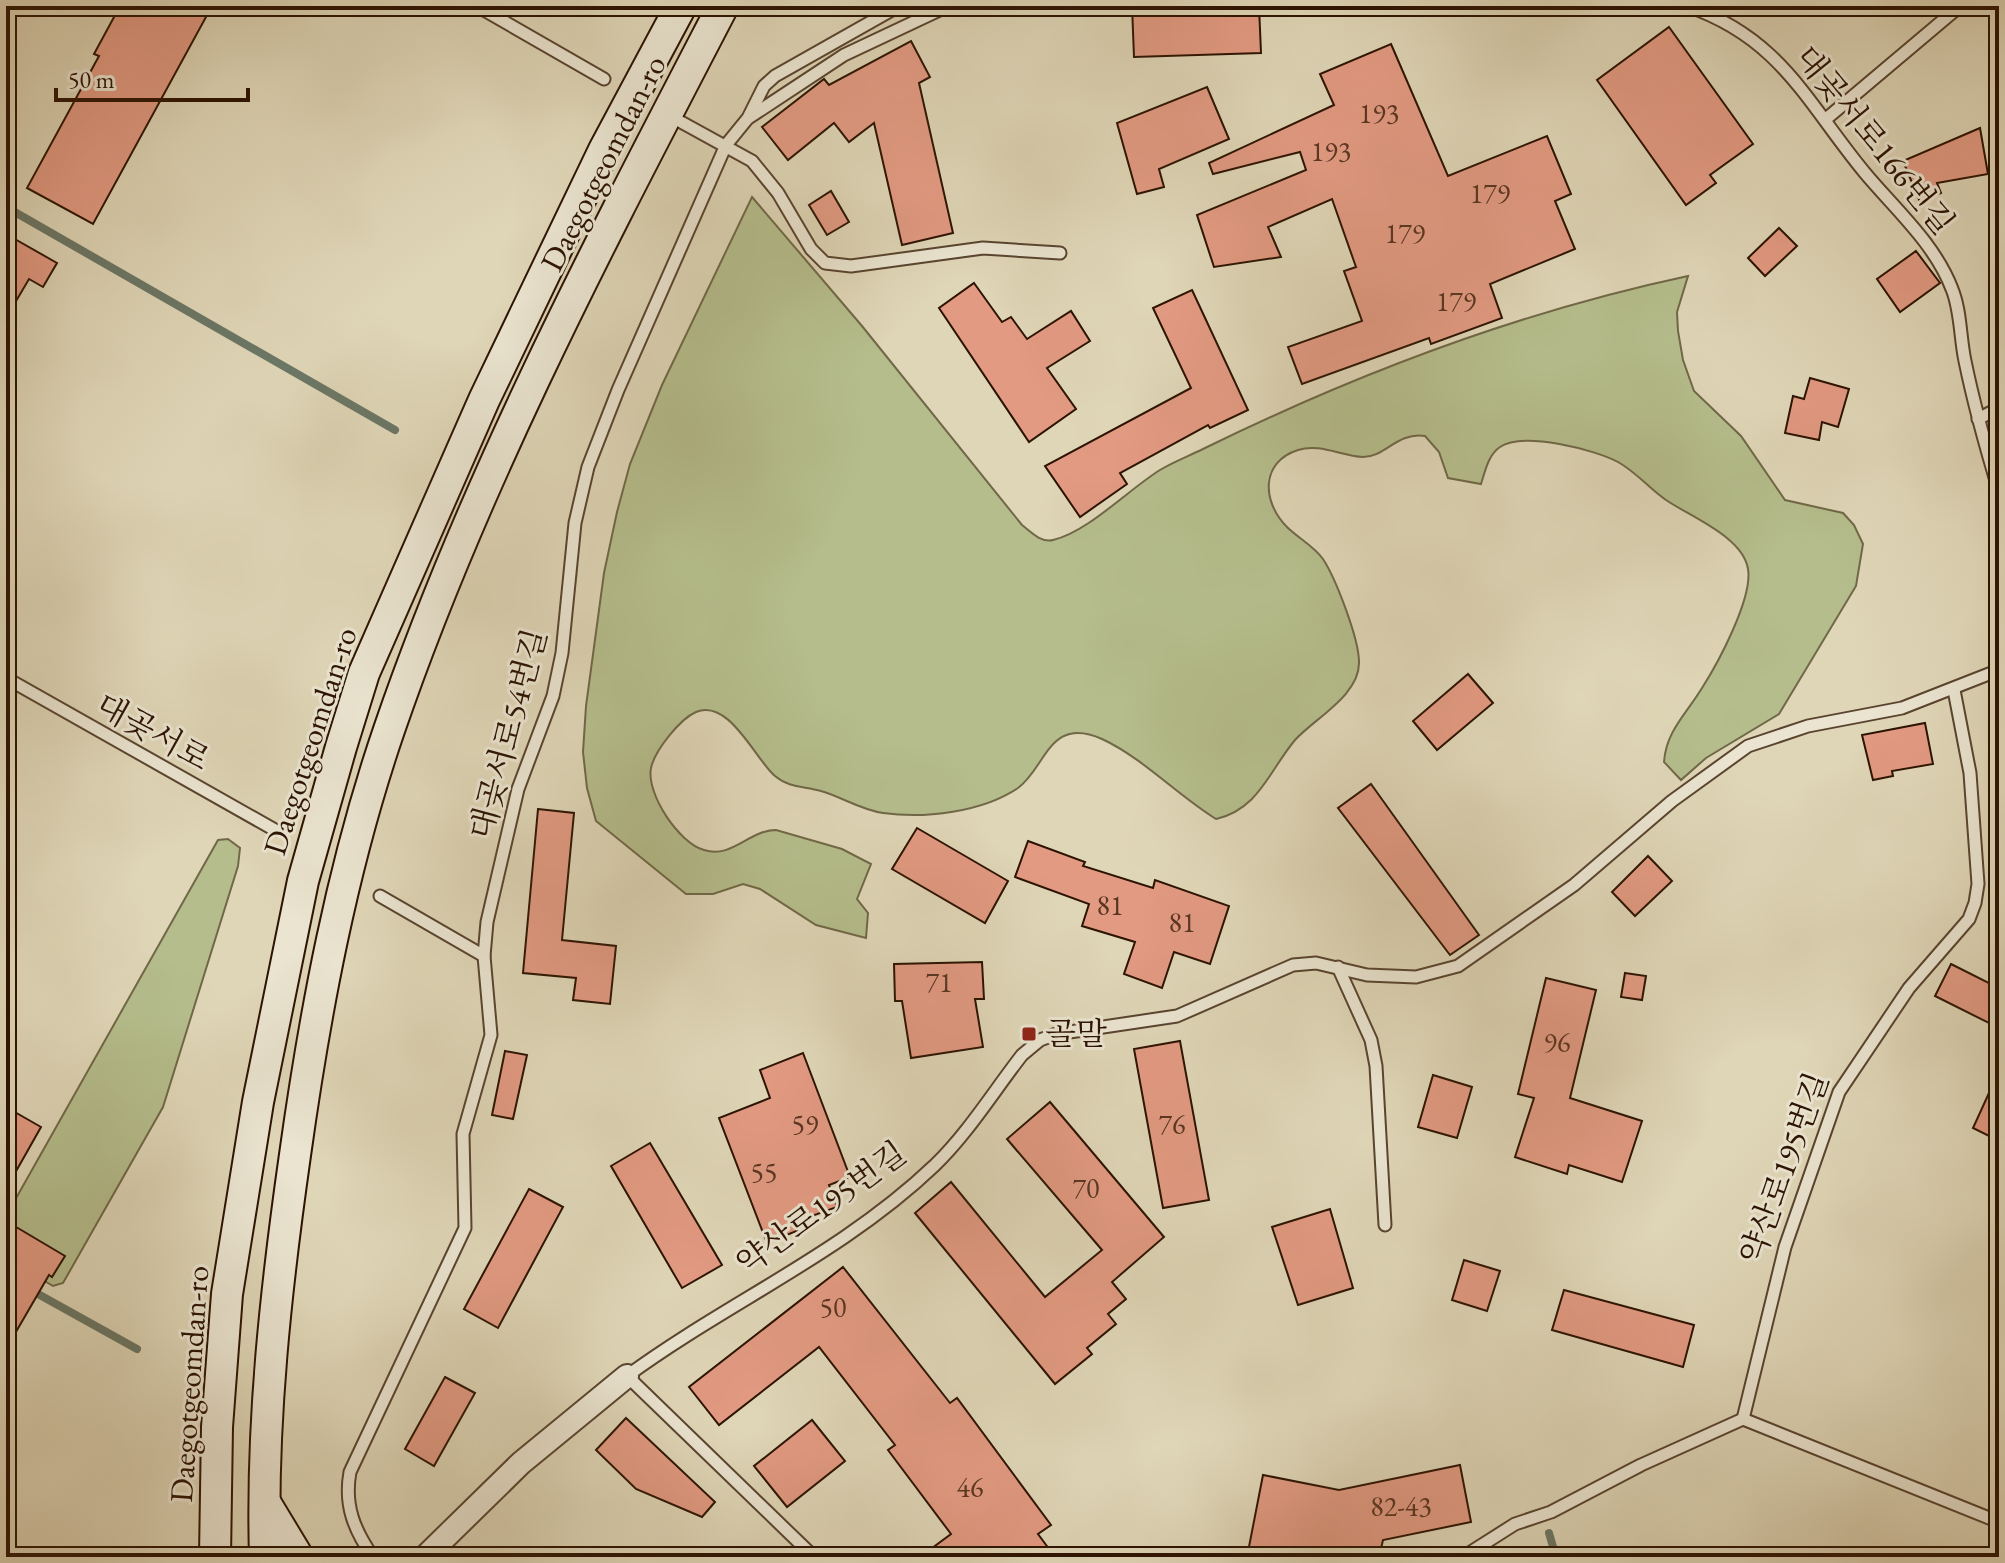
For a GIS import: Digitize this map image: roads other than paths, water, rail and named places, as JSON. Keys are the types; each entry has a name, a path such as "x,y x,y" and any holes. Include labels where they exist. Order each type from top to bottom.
{"main road":[{"name":"Daegotgeomdan-ro","path":"215,1557 217,1427 227,1294 258,1102 303,881 341,747 364,673 484,400 604,150 681,6"},
{"name":"Daegotgeomdan-ro","path":"265,1557 264,1500 274,1305 307,1068 347,873 388,733 434,607 485,490 588,271 723,6"},
{"path":"264,1500 298,1557"}],"street":[{"name":"약산로195번길","path":"425,1557 521,1463 627,1376"}],"lane":[{"path":"477,6 604,79"},
{"name":"대곶서로54번길","path":"373,1557 354,1525 348,1486 358,1451 465,1228 463,1134 491,1035 484,956 510,819 553,696 562,653 575,523 588,467 618,390 726,145 748,118 764,86 775,76 899,6"},
{"path":"748,118 844,55 948,6"},
{"name":"대곶서로166번길","path":"1687,6 1711,14 1748,36 1780,62 1863,170 1939,258 1954,293 1978,419 1999,491"},
{"path":"1826,119 1960,6"},
{"path":"681,122 752,161 778,193 811,249 825,263 851,266 983,248 1060,253"},
{"path":"1978,419 1999,408"},
{"name":"약산로195번길","path":"627,1376 667,1348 799,1270 865,1224 937,1163 1022,1055 1040,1040 1056,1034 1177,1016 1293,965 1316,963 1367,975 1416,977 1458,966 1574,885 1672,801 1748,746 1780,733 1902,708 1999,670"},
{"name":"대곶서로","path":"6,678 275,830"},
{"name":"약산로195번길","path":"1743,1419 1785,1247 1839,1092 1909,988 1969,919 1975,903 1978,884 1970,773 1954,690"},
{"path":"380,896 484,956"},
{"path":"1338,967 1373,1053 1385,1225"},
{"path":"627,1376 814,1557"},
{"path":"1463,1557 1515,1524 1551,1512 1743,1419 1999,1522"}],"waterway":[{"path":"6,207 395,430"},
{"path":"29,1289 137,1349"},
{"path":"1549,1533 1556,1557"}],"place":[{"name":"골말","path":"1029,1034"}]}
